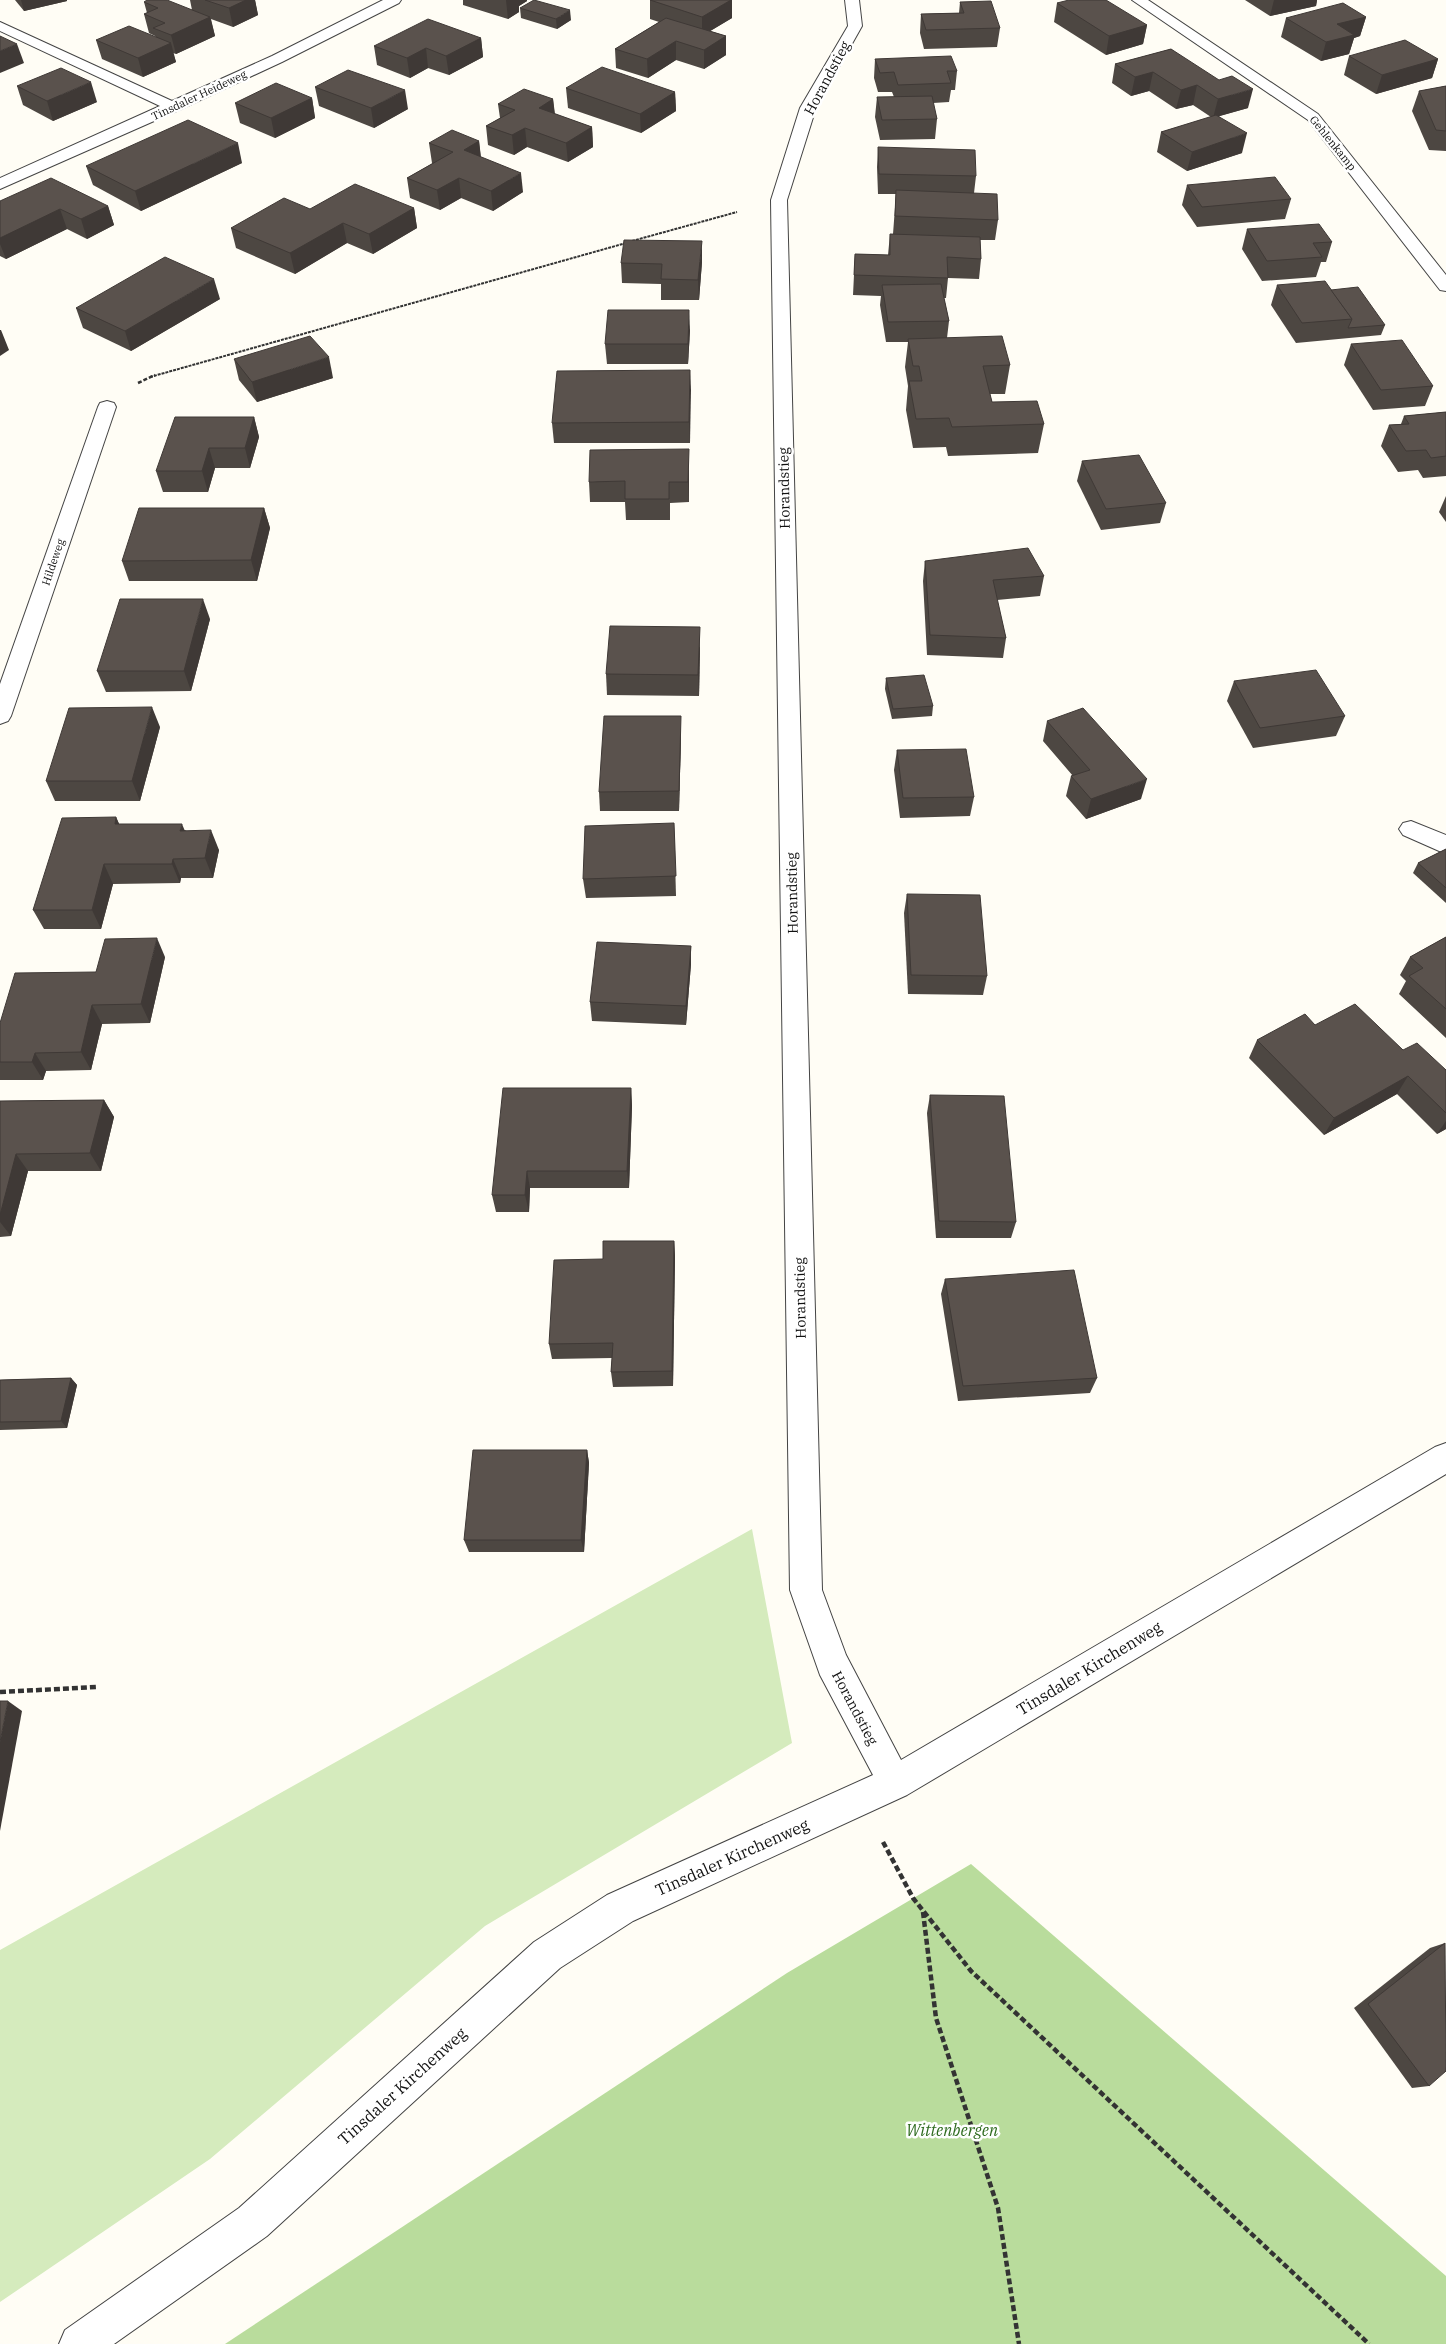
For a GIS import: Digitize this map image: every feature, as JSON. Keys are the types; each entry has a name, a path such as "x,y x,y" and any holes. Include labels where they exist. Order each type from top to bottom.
{"street":[{"name":"Tinsdaler Heideweg","path":"0,184 277,59 394,0"},
{"name":"Horandstieg","path":"852,0 855,26 808,108 778,200 806,1590 832,1663 895,1783"},
{"name":"Gehlenkamp","path":"1139,0 1313,116 1446,286"},
{"path":"0,26 174,107"},
{"name":"Hildeweg","path":"0,716 107,407"},
{"path":"1411,829 1446,845"},
{"name":"Tinsdaler Kirchenweg","path":"79,2344 252,2222 547,1955 620,1908 895,1783 1446,1456"}],"path":[{"path":"107,407 145,378 778,200"},
{"path":"0,1692 97,1687"},
{"path":"861,1800 913,1898 971,1971 1369,2344"},
{"path":"922,1910 936,2018 998,2208 1019,2344"}],"green space":[{"path":"752,1529 792,1743 485,1926 210,2159 0,2302 0,1950"},
{"name":"Wittenbergen","path":"971,1864 1446,2276 1446,2344 225,2344 787,1973"}],"building":[{"path":"147,0 167,0 210,17 171,35 153,28 165,23 144,14 158,8 144,2"},
{"path":"205,0 246,0 229,8"},
{"path":"534,0 570,10 556,19 520,8"},
{"path":"650,0 731,0 702,17"},
{"path":"1069,0 1106,0 1147,25 1109,36 1057,3"},
{"path":"991,1 1000,28 926,30 921,14 964,13 960,2"},
{"path":"1343,3 1366,17 1337,24 1354,35 1326,42 1286,18"},
{"path":"666,18 726,36 704,50 676,41 647,59 615,49"},
{"path":"428,19 481,38 446,56 426,48 407,58 374,46"},
{"path":"129,26 171,43 138,58 96,40"},
{"path":"0,36 17,44 0,51"},
{"path":"1405,40 1438,59 1382,75 1349,56"},
{"path":"1171,49 1219,80 1232,76 1253,89 1218,99 1197,85 1181,90 1153,72 1135,77 1115,64"},
{"path":"951,56 957,71 947,71 951,83 898,85 894,72 880,73 875,59"},
{"path":"602,67 675,92 640,114 566,88"},
{"path":"61,68 91,82 47,101 17,86"},
{"path":"348,70 405,90 371,108 315,87"},
{"path":"276,83 312,98 271,118 235,103"},
{"path":"1446,86 1446,131 1436,130 1419,91"},
{"path":"524,89 553,99 539,108 592,127 566,143 525,128 512,135 486,126 515,110 498,104"},
{"path":"932,96 937,119 882,120 877,97"},
{"path":"1216,115 1247,133 1192,152 1161,132"},
{"path":"188,120 238,143 135,191 86,166"},
{"path":"452,130 479,141 464,150 521,173 491,191 459,178 437,190 407,178 453,152 429,143"},
{"path":"878,147 975,150 976,176 879,174"},
{"path":"1275,177 1291,199 1202,207 1187,185"},
{"path":"51,178 108,206 81,219 60,209 0,238 0,201"},
{"path":"355,184 414,208 369,234 343,223 290,253 231,228 284,198 310,209"},
{"path":"896,190 997,194 998,220 895,216"},
{"path":"1319,224 1332,242 1313,243 1322,257 1267,261 1247,229"},
{"path":"890,234 980,237 981,259 947,257 948,278 854,275 855,254 890,255"},
{"path":"624,240 702,241 698,280 661,279 662,264 621,263"},
{"path":"165,257 214,279 125,331 76,308"},
{"path":"1325,281 1352,319 1302,323 1277,285"},
{"path":"941,284 949,321 888,322 882,285"},
{"path":"1358,287 1385,325 1348,328 1352,319 1331,290"},
{"path":"608,310 689,310 688,344 605,344"},
{"path":"310,336 329,357 252,382 234,359"},
{"path":"1002,336 1010,365 983,366 992,402 1037,401 1044,424 952,427 949,418 916,419 909,381 922,381 919,366 913,366 908,339"},
{"path":"1402,340 1433,386 1381,390 1351,344"},
{"path":"690,370 689,422 552,423 557,371"},
{"path":"1446,412 1446,456 1431,458 1426,450 1406,451 1389,425 1409,424 1404,416"},
{"path":"175,417 254,417 245,448 209,448 202,471 156,471"},
{"path":"689,449 688,482 669,482 669,499 625,499 625,481 589,482 590,450"},
{"path":"1139,455 1166,503 1106,509 1082,461"},
{"path":"139,508 264,508 251,560 122,561"},
{"path":"1028,548 1044,576 993,580 1006,638 930,635 925,561"},
{"path":"120,599 203,599 184,671 97,671"},
{"path":"610,626 700,627 698,675 606,674"},
{"path":"1316,670 1345,716 1260,728 1234,681"},
{"path":"924,675 933,706 893,709 886,678"},
{"path":"152,707 132,781 46,781 69,708"},
{"path":"1083,708 1147,779 1091,799 1071,776 1090,770 1047,721"},
{"path":"604,716 681,716 679,791 599,792"},
{"path":"966,749 974,797 903,798 897,750"},
{"path":"116,817 115,824 182,824 180,831 211,830 205,858 173,859 172,864 104,864 92,910 33,910 62,818"},
{"path":"674,823 676,876 583,879 585,826"},
{"path":"1446,849 1446,888 1418,863"},
{"path":"907,894 980,895 987,976 911,975"},
{"path":"1446,937 1446,1009 1409,976 1423,968 1410,957"},
{"path":"157,938 141,1004 92,1005 81,1052 35,1053 32,1062 0,1062 0,1023 15,973 96,972 105,939"},
{"path":"597,942 691,946 686,1006 590,1002"},
{"path":"1355,1004 1403,1050 1417,1043 1446,1070 1446,1113 1408,1076 1334,1118 1257,1040 1305,1014 1315,1025"},
{"path":"503,1088 631,1088 627,1171 527,1171 525,1195 492,1195"},
{"path":"930,1095 1004,1096 1016,1222 939,1221"},
{"path":"104,1100 90,1153 16,1154 0,1215 0,1101"},
{"path":"603,1241 674,1241 672,1371 611,1372 613,1343 549,1344 554,1260 603,1259"},
{"path":"1074,1270 1097,1378 963,1386 945,1279"},
{"path":"71,1378 61,1421 0,1422 0,1380"},
{"path":"473,1450 587,1450 581,1540 464,1540"},
{"path":"0,1701 8,1701 0,1742"},
{"path":"1445,1943 1446,2071 1429,2086 1368,2004"}]}
